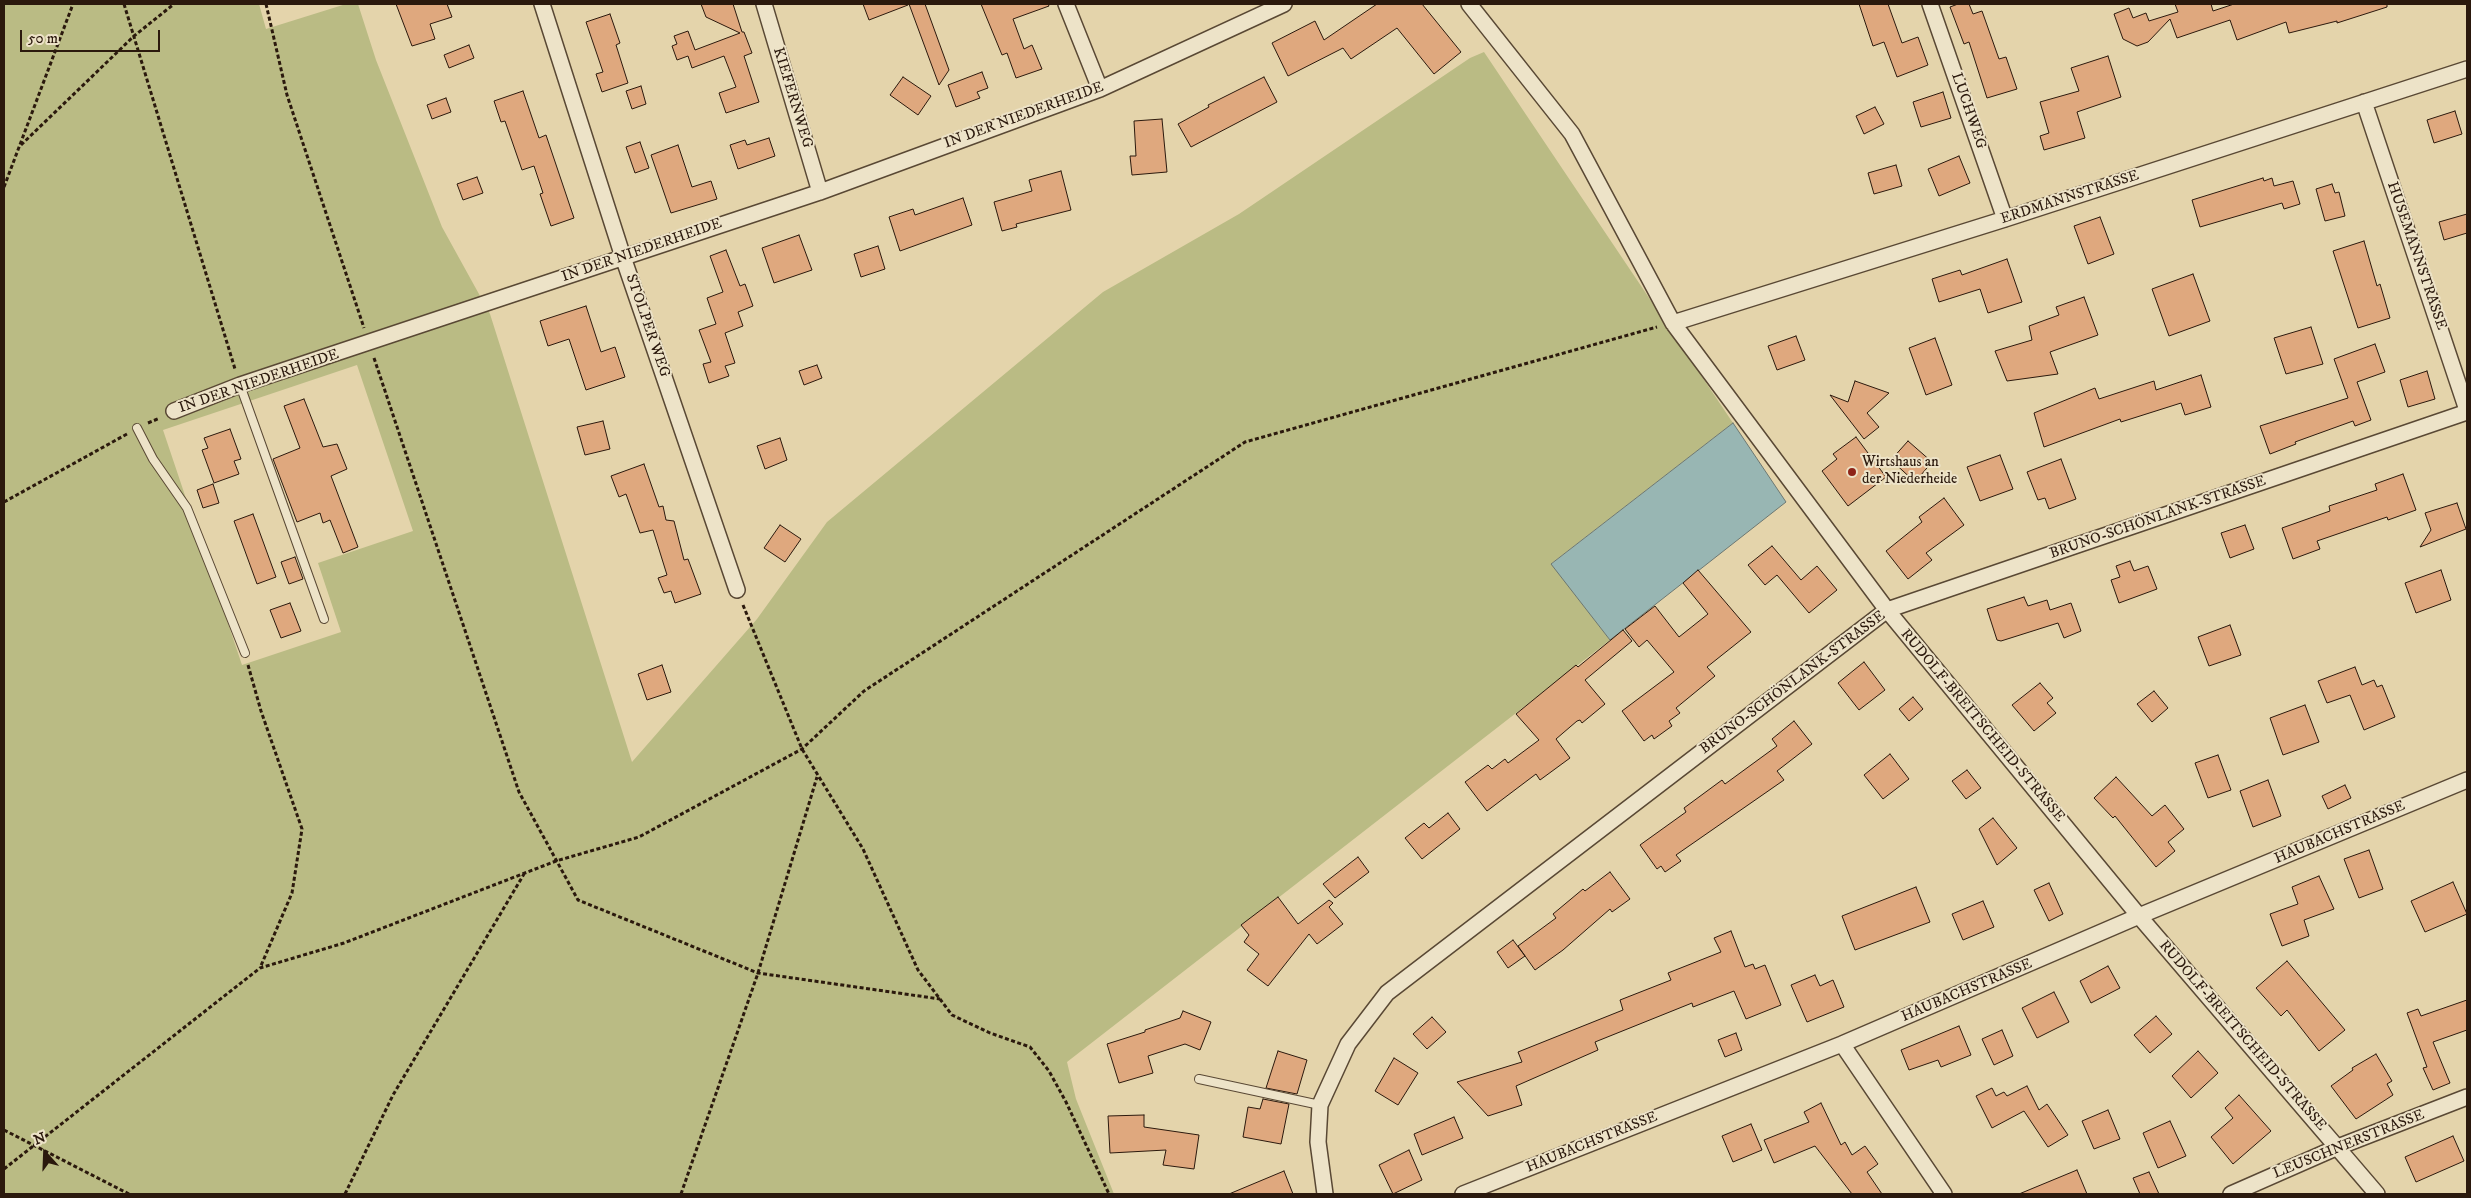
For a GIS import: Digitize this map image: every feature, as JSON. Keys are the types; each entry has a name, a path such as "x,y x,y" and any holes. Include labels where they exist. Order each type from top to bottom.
{"street":[{"name":"STOLPER WEG","path":"542,4 623,257 737,590"},
{"name":"KIEFERNWEG","path":"764,4 820,192"},
{"path":"1066,4 1100,89"},
{"name":"IN DER NIEDERHEIDE","path":"174,411 240,385 369,344 820,192 1100,89 1284,4"},
{"name":"RUDOLF-BREITSCHEID-STRASSE","path":"1469,4 1572,134 1672,323 1887,610 2139,916 2377,1194"},
{"name":"LUCHWEG","path":"1930,4 2006,219"},
{"name":"ERDMANNSTRASSE","path":"1672,323 2006,219 2467,69"},
{"name":"HUSEMANNSTRASSE","path":"2364,102 2467,411"},
{"name":"BRUNO-SCHÖNLANK-STRASSE","path":"1325,1194 1318,1142 1320,1105 1348,1044 1387,993 1887,610 2467,411"},
{"name":"HAUBACHSTRASSE","path":"1463,1194 1842,1044 2139,916 2467,780"},
{"path":"1842,1044 1944,1194"},
{"name":"LEUSCHNERSTRASSE","path":"2231,1194 2338,1147 2467,1097"}],"lane":[{"path":"240,385 324,619"},
{"path":"137,428 153,459 187,508 245,653"},
{"path":"1199,1079 1320,1105"}],"path":[{"path":"4,187 73,4"},
{"path":"124,4 240,385"},
{"path":"21,145 134,36 174,4"},
{"path":"266,4 287,95 519,792 578,900 758,973 940,999"},
{"path":"4,1169 260,968 344,943 556,861 639,838 802,749 864,691 1245,442 1672,323"},
{"name":"IN DER NIEDERHEIDE","path":"4,502 137,428 174,411"},
{"path":"737,590 802,749 863,848 918,970 952,1015 990,1033 1030,1047 1049,1071 1066,1102 1109,1194"},
{"path":"245,653 261,711 302,829 292,893 260,968"},
{"path":"680,1194 758,973 818,776"},
{"path":"345,1194 393,1095 524,874"},
{"path":"4,1130 129,1194"}],"green space":[{"path":"4,4 259,4 266,29 346,4 358,4 376,60 442,227 490,314 632,762 757,619 827,522 1103,292 1239,214 1470,58 1484,52 1733,423 1552,563 1610,640 1067,1062 1076,1099 1114,1194 4,1194","holes":["357,365 413,531 318,563 341,632 242,665 163,430"]}],"water":[{"path":"1733,423 1786,502 1610,640 1551,564"}],"building":[{"path":"396,4 447,4 452,17 430,24 435,39 412,46"},
{"path":"701,4 733,4 742,32 744,32 752,53 744,56 759,102 726,113 719,93 736,87 724,56 692,68 688,56 677,60 672,46 677,44 674,36 688,31 695,50 740,33 706,17"},
{"path":"863,4 908,4 908,5 869,20"},
{"path":"909,4 925,4 949,70 939,85"},
{"path":"981,4 1048,4 1049,6 1013,19 1024,49 1032,45 1042,69 1016,78 1007,53 1002,55"},
{"path":"1377,4 1422,4 1461,52 1434,74 1397,28 1351,59 1343,48 1288,76 1272,43 1315,21 1324,40"},
{"path":"1859,4 1888,4 1902,43 1918,37 1928,65 1897,77 1884,42 1873,46"},
{"path":"1958,4 1969,4 1973,14 1982,11 1999,59 2006,57 2017,89 1987,98 1969,42 1964,44 1950,7"},
{"path":"2175,4 2211,4 2213,11 2234,4 2387,4 2387,7 2337,23 2337,21 2289,33 2286,22 2237,40 2230,20 2177,38 2170,19 2148,42 2137,46 2123,39 2114,14 2129,8 2133,18 2146,13 2149,21 2178,12"},
{"path":"610,14 620,43 616,45 628,83 602,92 596,74 603,72 586,22"},
{"path":"469,45 474,58 449,68 444,55"},
{"path":"2108,56 2121,97 2077,112 2085,138 2044,150 2040,136 2049,133 2040,102 2079,91 2071,68"},
{"path":"982,72 988,88 977,92 980,98 956,107 948,85"},
{"path":"903,77 931,96 918,115 890,95"},
{"path":"1264,77 1277,102 1191,147 1178,124 1209,107 1208,105"},
{"path":"641,86 646,104 632,109 626,91"},
{"path":"523,91 539,138 546,135 574,218 551,226 540,194 543,193 534,166 522,170 505,121 501,122 494,101"},
{"path":"1943,92 1951,118 1921,127 1913,102"},
{"path":"446,98 451,112 432,119 427,105"},
{"path":"1875,107 1884,124 1864,134 1856,116"},
{"path":"2455,111 2462,134 2434,143 2427,120"},
{"path":"1162,119 1167,172 1132,175 1130,156 1136,156 1134,121"},
{"path":"769,138 775,156 738,169 730,145 745,140 747,145"},
{"path":"640,142 649,168 635,173 626,147"},
{"path":"678,145 692,187 711,181 717,199 671,213 651,155"},
{"path":"1959,156 1970,183 1939,196 1928,169"},
{"path":"1896,165 1902,186 1874,194 1868,173"},
{"path":"1061,171 1071,210 1016,224 1017,227 1002,231 994,202 1032,191 1029,180"},
{"path":"477,177 483,193 463,200 457,184"},
{"path":"2263,178 2264,181 2272,178 2274,186 2293,181 2300,204 2284,209 2282,203 2200,227 2192,200"},
{"path":"2332,184 2335,193 2339,192 2345,216 2325,221 2316,189"},
{"path":"963,198 972,225 900,251 889,217 913,209 915,215"},
{"path":"2467,214 2467,233 2444,240 2439,222"},
{"path":"2100,217 2114,254 2088,264 2074,226"},
{"path":"799,235 812,270 774,283 762,248"},
{"path":"2364,241 2377,286 2380,284 2390,318 2358,328 2333,251"},
{"path":"878,246 885,269 861,277 854,254"},
{"path":"726,250 740,286 745,284 753,306 738,312 743,326 725,333 735,363 725,366 729,376 709,383 703,364 711,362 699,330 716,324 707,298 723,292 710,256"},
{"path":"2007,259 2022,302 1988,313 1980,289 1939,302 1932,279 1960,270 1962,275"},
{"path":"2193,274 2210,321 2169,336 2152,289"},
{"path":"2084,297 2098,335 2050,352 2058,374 2007,381 1995,351 2032,340 2029,326 2059,315 2056,307"},
{"path":"586,306 601,352 615,347 625,377 586,390 569,339 548,346 540,321"},
{"path":"2311,327 2323,364 2286,374 2274,338"},
{"path":"1796,336 1805,360 1777,370 1768,346"},
{"path":"1935,338 1952,385 1926,395 1909,348"},
{"path":"2375,344 2385,372 2357,382 2371,420 2355,426 2353,421 2295,442 2296,444 2270,454 2260,426 2348,398 2334,359"},
{"path":"817,365 822,378 804,385 799,371"},
{"path":"2427,371 2435,399 2408,407 2400,380"},
{"path":"2201,375 2211,407 2185,415 2181,403 2121,422 2120,419 2044,447 2034,413 2095,388 2099,399 2154,381 2156,390"},
{"path":"1855,381 1889,393 1867,413 1879,427 1864,439 1830,395 1848,402"},
{"path":"304,399 323,447 337,444 347,469 331,476 358,547 343,553 330,520 323,523 320,513 297,522 273,459 300,448 284,406"},
{"path":"603,421 610,449 585,455 577,427"},
{"path":"230,429 241,459 234,461 239,474 214,483 202,450 208,448 204,438"},
{"path":"1856,437 1886,477 1848,506 1822,471 1837,459 1833,454"},
{"path":"780,438 787,460 765,469 757,446"},
{"path":"1908,441 1932,462 1915,482 1891,460"},
{"path":"2000,455 2013,489 1980,501 1967,467"},
{"path":"2061,459 2076,499 2049,509 2045,498 2038,500 2027,472"},
{"path":"644,464 659,507 663,506 666,520 674,521 684,560 688,559 701,594 675,603 671,591 664,593 658,578 667,575 653,530 640,533 626,494 619,497 611,476"},
{"path":"2403,474 2416,510 2388,520 2387,517 2317,541 2320,549 2293,559 2282,528 2330,511 2329,506 2377,490 2375,484"},
{"path":"213,484 219,503 203,508 197,490"},
{"path":"1944,498 1964,525 1926,553 1932,560 1908,579 1886,551 1922,522 1919,517"},
{"path":"2457,503 2466,529 2420,547 2431,530 2425,513"},
{"path":"253,514 276,577 257,584 234,521"},
{"path":"780,525 801,539 785,562 764,548"},
{"path":"2245,525 2254,549 2230,558 2221,533"},
{"path":"1772,546 1801,580 1817,566 1837,590 1809,613 1777,575 1765,585 1748,565"},
{"path":"295,557 303,579 289,584 281,562"},
{"path":"2130,561 2134,571 2148,566 2157,589 2119,603 2111,580 2120,577 2116,566"},
{"path":"1698,570 1751,632 1707,667 1715,676 1676,708 1680,713 1669,721 1672,726 1654,739 1652,735 1644,741 1622,711 1674,672 1647,640 1639,647 1625,629 1655,606 1679,637 1708,614 1683,583"},
{"path":"2441,570 2451,600 2416,613 2405,583"},
{"path":"2024,597 2028,606 2047,600 2050,610 2071,603 2081,631 2064,638 2058,623 2001,641 1997,640 1987,609"},
{"path":"290,603 301,631 281,638 270,610"},
{"path":"2230,625 2241,655 2209,666 2198,637"},
{"path":"1623,630 1632,641 1585,680 1605,704 1582,723 1580,720 1577,721 1556,739 1570,758 1540,780 1536,774 1487,811 1465,782 1488,765 1492,769 1505,759 1508,763 1539,740 1516,714"},
{"path":"1864,662 1885,690 1859,710 1838,683"},
{"path":"662,665 671,692 647,700 638,674"},
{"path":"2355,667 2362,685 2374,680 2377,687 2382,685 2395,717 2364,730 2350,695 2327,703 2318,681"},
{"path":"2040,683 2053,698 2047,703 2056,713 2034,731 2012,705"},
{"path":"2154,691 2168,708 2152,722 2137,704"},
{"path":"1913,697 1923,709 1909,721 1899,709"},
{"path":"2305,705 2319,742 2283,755 2270,718"},
{"path":"1794,721 1812,744 1777,771 1784,780 1676,855 1681,861 1665,872 1661,866 1657,869 1640,845 1686,812 1684,808 1722,780 1725,784 1777,746 1772,739"},
{"path":"1890,754 1909,779 1883,799 1864,775"},
{"path":"2218,755 2231,790 2208,798 2195,763"},
{"path":"1967,770 1981,788 1966,799 1952,781"},
{"path":"2116,777 2152,816 2165,805 2184,829 2168,842 2175,851 2156,867 2115,816 2113,818 2094,798"},
{"path":"2268,780 2281,816 2253,827 2240,791"},
{"path":"2345,785 2351,798 2328,809 2322,796"},
{"path":"1448,813 1460,829 1422,859 1405,838 1424,823 1429,828"},
{"path":"1993,818 2017,848 1997,865 1979,829"},
{"path":"2369,850 2383,889 2359,898 2344,859"},
{"path":"1358,857 1369,872 1335,898 1323,884"},
{"path":"1610,872 1630,899 1612,912 1610,909 1563,950 1535,970 1518,946 1556,918 1553,914 1583,889 1585,891"},
{"path":"2319,876 2334,909 2304,920 2309,936 2282,946 2270,914 2298,904 2292,887"},
{"path":"2453,882 2467,914 2425,932 2411,901"},
{"path":"2049,883 2063,914 2049,921 2034,890"},
{"path":"1916,887 1930,922 1855,950 1842,916"},
{"path":"1278,897 1298,924 1329,900 1333,903 1329,907 1343,924 1317,944 1309,934 1268,986 1247,970 1259,954 1244,942 1249,935 1241,925"},
{"path":"1983,901 1994,927 1963,940 1952,914"},
{"path":"1731,931 1745,967 1753,964 1755,969 1765,965 1781,1005 1746,1019 1734,991 1693,1007 1692,1003 1595,1042 1598,1050 1516,1086 1522,1105 1488,1116 1457,1082 1522,1062 1518,1052 1623,1010 1620,1000 1671,980 1668,973 1721,952 1714,938"},
{"path":"1513,940 1525,956 1508,968 1497,952"},
{"path":"2287,961 2345,1030 2319,1051 2287,1010 2281,1016 2256,988"},
{"path":"2108,966 2120,988 2091,1003 2080,981"},
{"path":"1815,975 1820,986 1833,980 1844,1007 1807,1022 1791,985"},
{"path":"2054,992 2069,1022 2037,1038 2022,1008"},
{"path":"2467,1000 2467,1030 2433,1042 2450,1083 2433,1090 2423,1068 2427,1067 2407,1013 2418,1009 2421,1016"},
{"path":"1183,1011 1211,1022 1200,1050 1185,1044 1148,1056 1153,1073 1119,1083 1107,1044 1180,1018"},
{"path":"2156,1016 2172,1034 2150,1053 2134,1035"},
{"path":"1432,1017 1446,1032 1427,1049 1413,1034"},
{"path":"1959,1026 1971,1055 1941,1067 1938,1060 1909,1070 1901,1050"},
{"path":"2002,1030 2013,1056 1994,1065 1982,1039"},
{"path":"1736,1033 1742,1050 1725,1057 1718,1040"},
{"path":"1278,1051 1307,1060 1297,1094 1266,1088"},
{"path":"2198,1051 2218,1073 2191,1098 2172,1076"},
{"path":"2376,1054 2392,1081 2387,1084 2393,1095 2356,1119 2331,1086 2353,1070 2352,1068"},
{"path":"1394,1058 1418,1073 1398,1105 1375,1091"},
{"path":"2027,1086 2039,1110 2047,1104 2068,1135 2048,1147 2024,1111 1992,1128 1976,1096 1992,1088 1996,1096 2004,1092 2007,1096"},
{"path":"2239,1095 2271,1131 2233,1164 2211,1137 2233,1118 2225,1108"},
{"path":"1263,1099 1289,1104 1281,1144 1243,1137 1248,1107 1260,1109"},
{"path":"1821,1103 1841,1145 1845,1142 1852,1155 1865,1146 1878,1164 1867,1172 1882,1194 1852,1194 1815,1146 1774,1163 1764,1140 1809,1122 1804,1112"},
{"path":"2108,1110 2120,1139 2094,1149 2082,1121"},
{"path":"1144,1115 1144,1127 1199,1135 1194,1169 1163,1165 1166,1150 1110,1153 1108,1116"},
{"path":"1454,1117 1463,1138 1422,1155 1414,1134"},
{"path":"2170,1121 2186,1156 2158,1168 2143,1133"},
{"path":"1751,1124 1762,1150 1733,1162 1722,1136"},
{"path":"2453,1136 2464,1161 2416,1182 2405,1157"},
{"path":"1409,1150 1422,1180 1393,1194 1379,1165"},
{"path":"2077,1170 2087,1194 2019,1194"},
{"path":"1284,1171 1293,1194 1229,1194"},
{"path":"2149,1172 2159,1194 2140,1194 2133,1178"}],"place":[{"name":"Wirtshaus an der Niederheide","path":"1852,472"}]}
